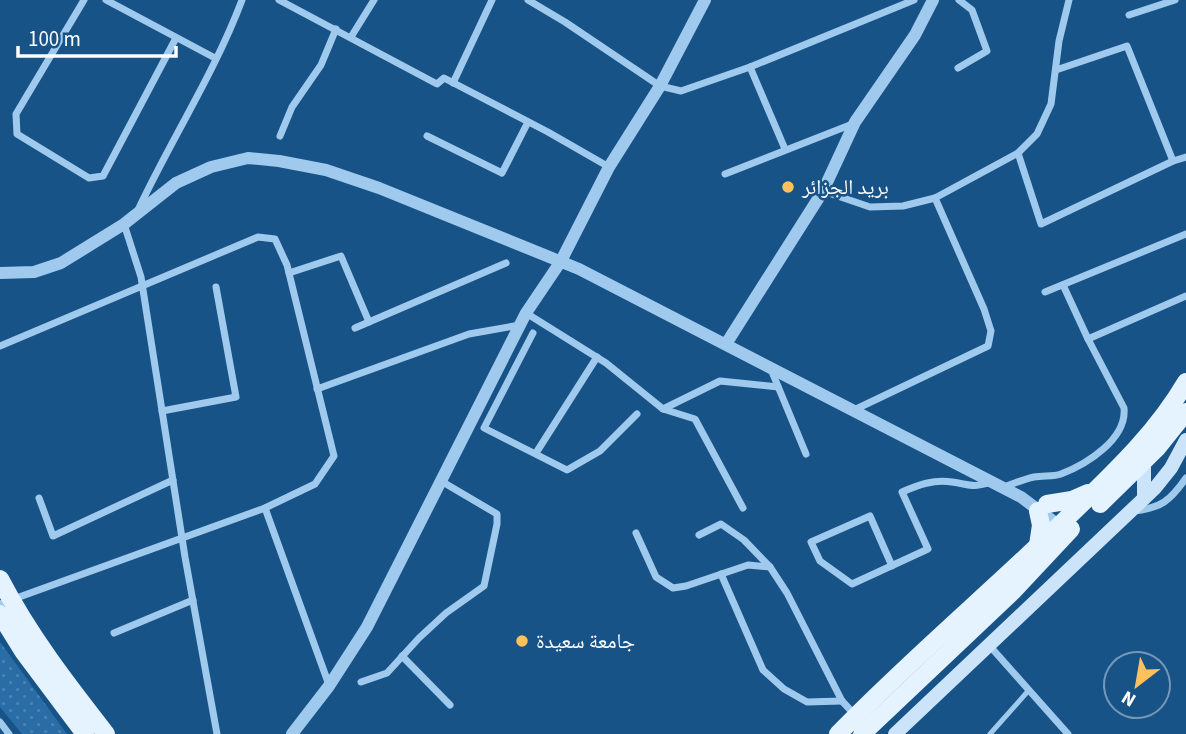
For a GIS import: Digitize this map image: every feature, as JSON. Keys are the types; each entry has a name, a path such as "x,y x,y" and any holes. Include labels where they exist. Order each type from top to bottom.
{"main road":[{"path":"862,734 1012,592 1100,487 1144,441 1186,382"},
{"path":"838,734 1038,545 1068,525 1144,463 1186,412"},
{"path":"895,734 1144,498 1171,468 1186,440"},
{"path":"1144,441 1144,498"},
{"path":"1038,545 1043,508 1100,487"},
{"path":"0,579 4,606 23,651 85,734"},
{"path":"4,606 36,641 106,734"}],"street":[{"path":"84,0 16,114 17,134 89,178 103,176 176,38"},
{"path":"106,0 215,58"},
{"path":"136,215 155,175 190,114 242,0"},
{"path":"279,0 437,84 444,78 609,167"},
{"path":"351,37 374,0"},
{"path":"453,83 492,0"},
{"path":"528,0 660,86 681,91 750,67 914,0"},
{"path":"292,734 329,686 367,627 526,313 561,261 609,167 660,86 705,0"},
{"path":"726,344 823,191 855,122 915,34 933,0"},
{"path":"958,68 987,51 972,10 959,0"},
{"path":"823,191 870,206 903,206 935,198 1018,153 1037,134 1051,104 1059,41 1069,0"},
{"path":"1129,15 1175,0"},
{"path":"280,136 292,107 321,65 337,29"},
{"path":"1056,71 1127,46 1173,161"},
{"path":"750,67 785,149"},
{"path":"427,136 502,173 528,122"},
{"path":"724,174 855,122"},
{"path":"1018,153 1041,224 1186,157"},
{"path":"0,273 34,272 61,263 124,224 176,183 211,167 248,158 326,170 561,261 998,484 1068,525"},
{"path":"854,410 988,346 991,331 984,309 935,198"},
{"path":"124,224 142,286 182,538 218,734"},
{"path":"1045,292 1186,234"},
{"path":"0,346 258,237 275,239 289,273 334,456 316,484 265,508 4,606"},
{"path":"289,273 341,256 369,322"},
{"path":"355,328 506,263"},
{"path":"892,566 870,516 811,542 820,561 852,584 892,566 928,549 902,492 922,483 950,481 974,487 1059,475 1084,462 1113,440 1125,420 1124,408 1063,285"},
{"path":"162,411 236,397 216,288"},
{"path":"1088,339 1186,296"},
{"path":"526,313 597,357 663,409 695,419 743,508"},
{"path":"317,388 469,334 520,325"},
{"path":"533,333 484,428 567,470 600,451 637,414"},
{"path":"536,453 597,357"},
{"path":"769,367 806,454"},
{"path":"663,409 720,381 778,387"},
{"path":"1129,511 1153,509 1162,505 1186,478"},
{"path":"39,498 53,536 173,480"},
{"path":"360,682 387,673 446,613 484,586 498,524 497,514 441,481"},
{"path":"265,508 329,686"},
{"path":"699,535 721,524 744,540 770,567 787,593 842,701 856,716"},
{"path":"636,533 656,578 673,588 748,565 770,567"},
{"path":"721,574 763,670 784,689 807,702 842,701"},
{"path":"114,633 193,600"},
{"path":"988,644 1068,734"},
{"path":"402,656 450,705"},
{"path":"0,722 9,734"}],"lane":[{"path":"990,734 1029,690"}],"shaded area":[{"path":"0,642 67,734 22,734 0,707"}],"place":[{"name":"بريد الجزائر","path":"788,187"},
{"name":"جامعة سعيدة","path":"522,641"}]}
